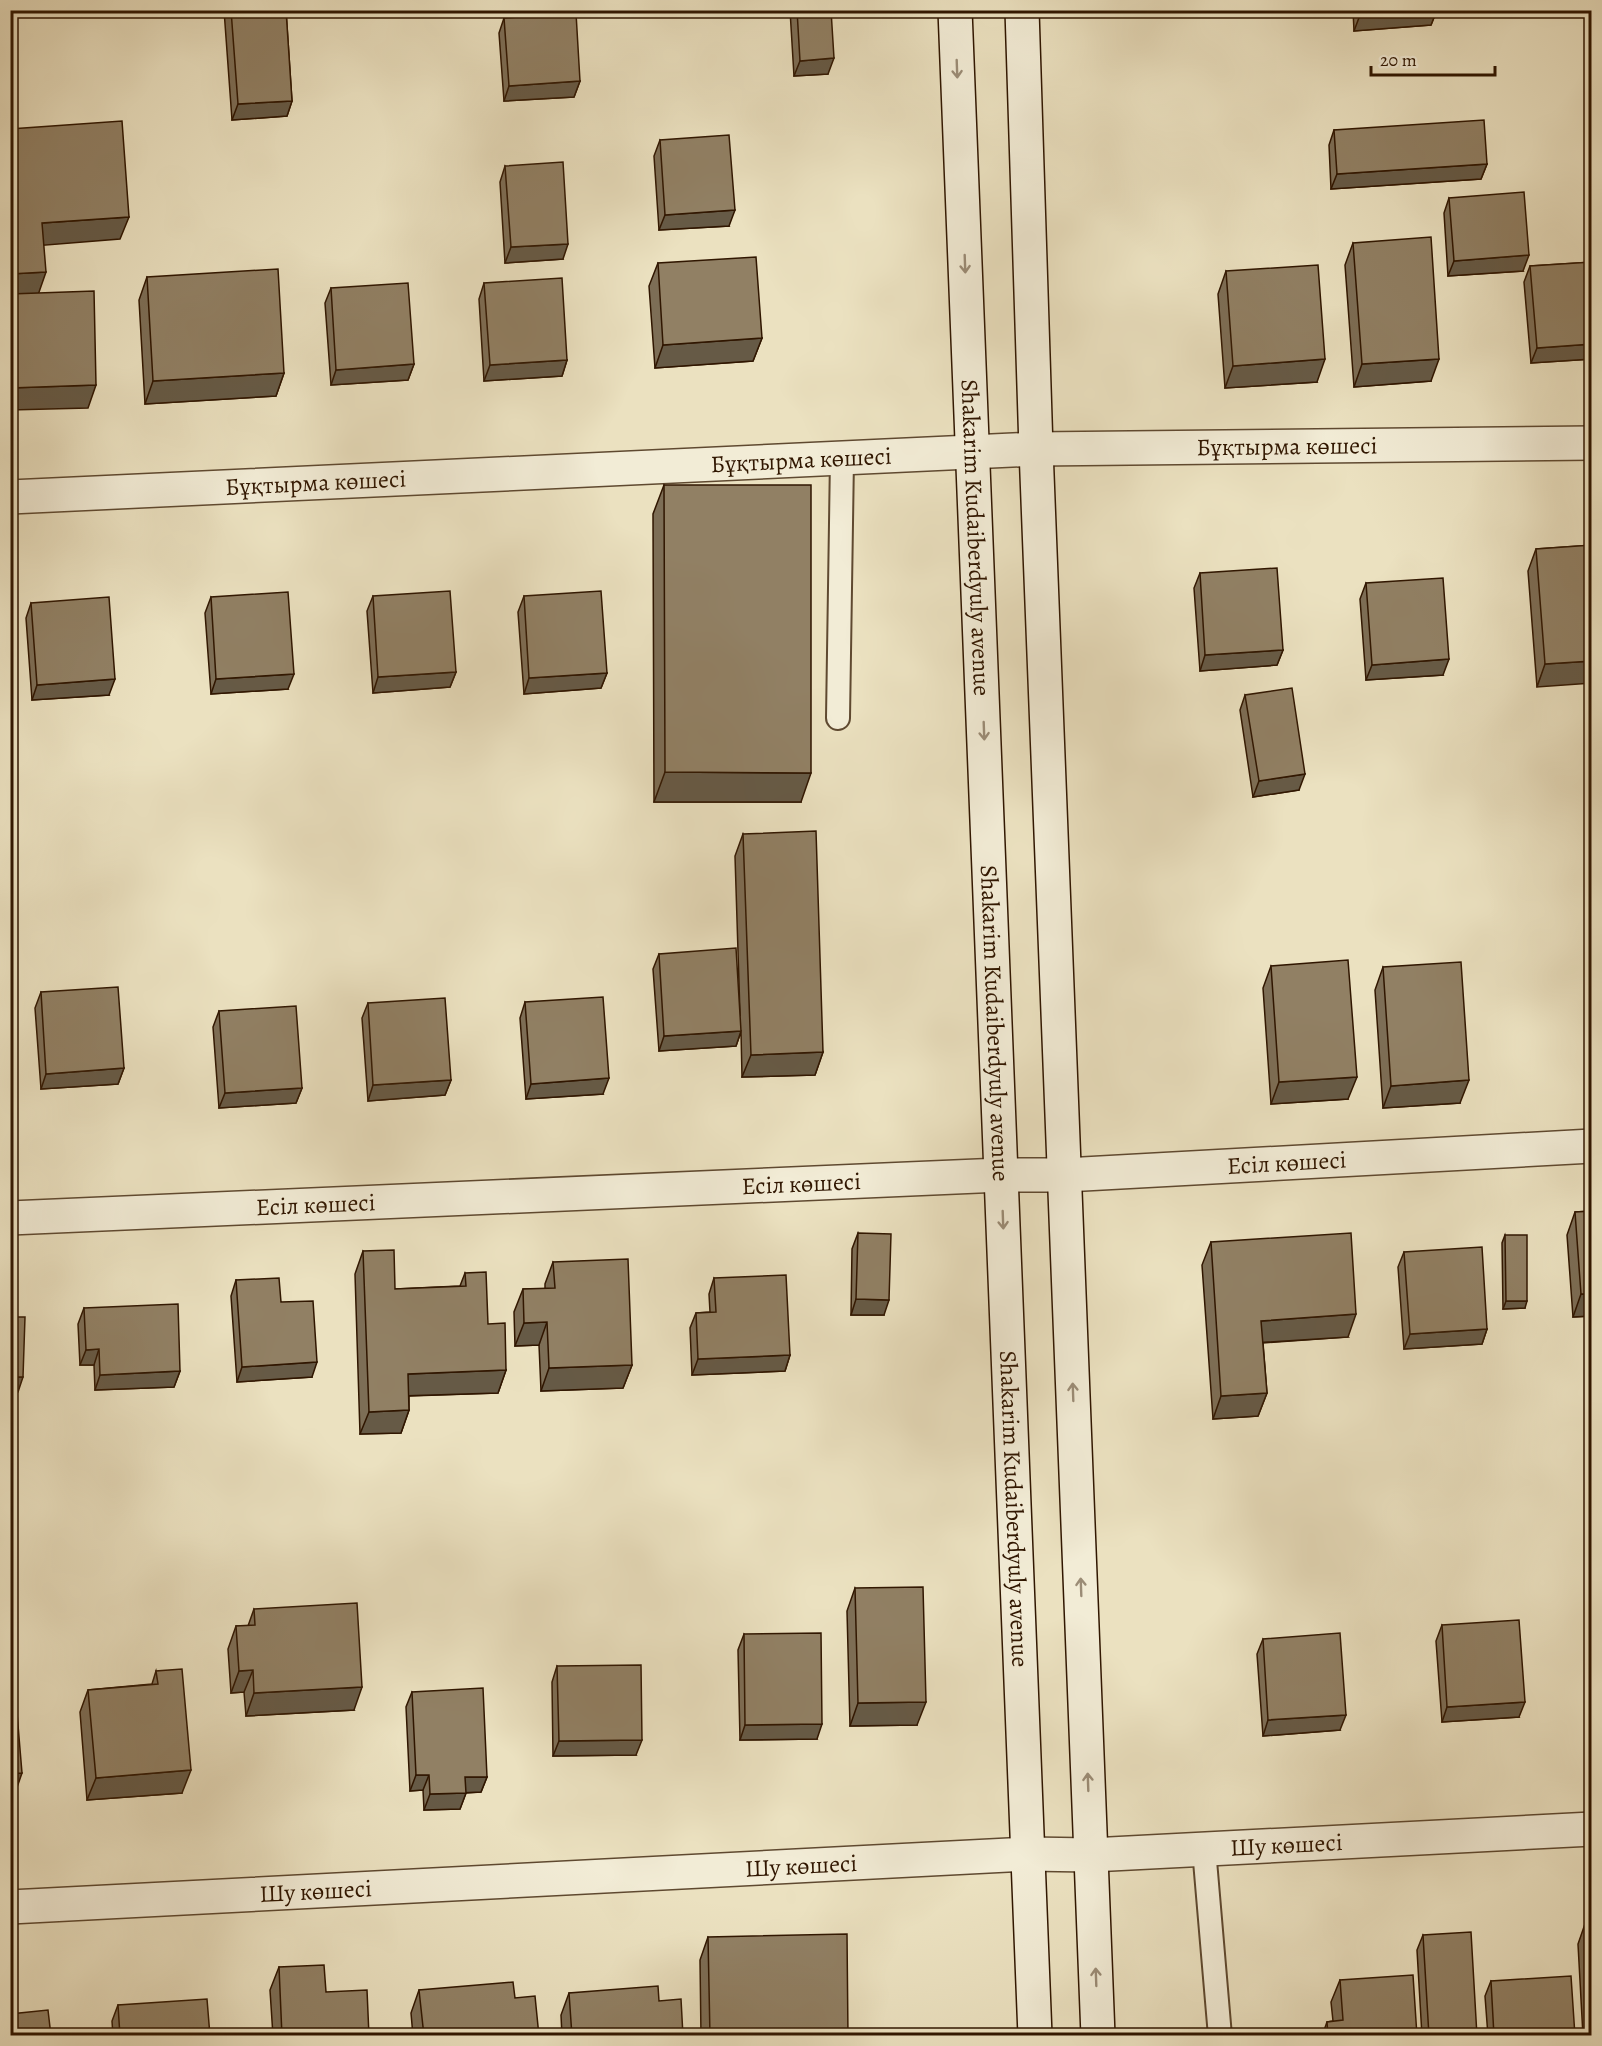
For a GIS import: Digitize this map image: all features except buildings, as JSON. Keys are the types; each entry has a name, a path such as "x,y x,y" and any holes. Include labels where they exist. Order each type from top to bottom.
{"street":[{"name":"Shakarim Kudaiberdyuly avenue","path":"955,10 1035,2036"},
{"path":"1022,10 1036,449 1098,2036"},
{"name":"Бұқтырма көшесі","path":"10,497 1036,449 1592,443"},
{"name":"Есіл көшесі","path":"10,1218 1001,1175 1065,1175 1592,1146"},
{"name":"Шу көшесі","path":"10,1907 1028,1854 1091,1855 1592,1829"}],"lane":[{"path":"838,718 842,458"},
{"path":"1204,1849 1220,2036"}]}
